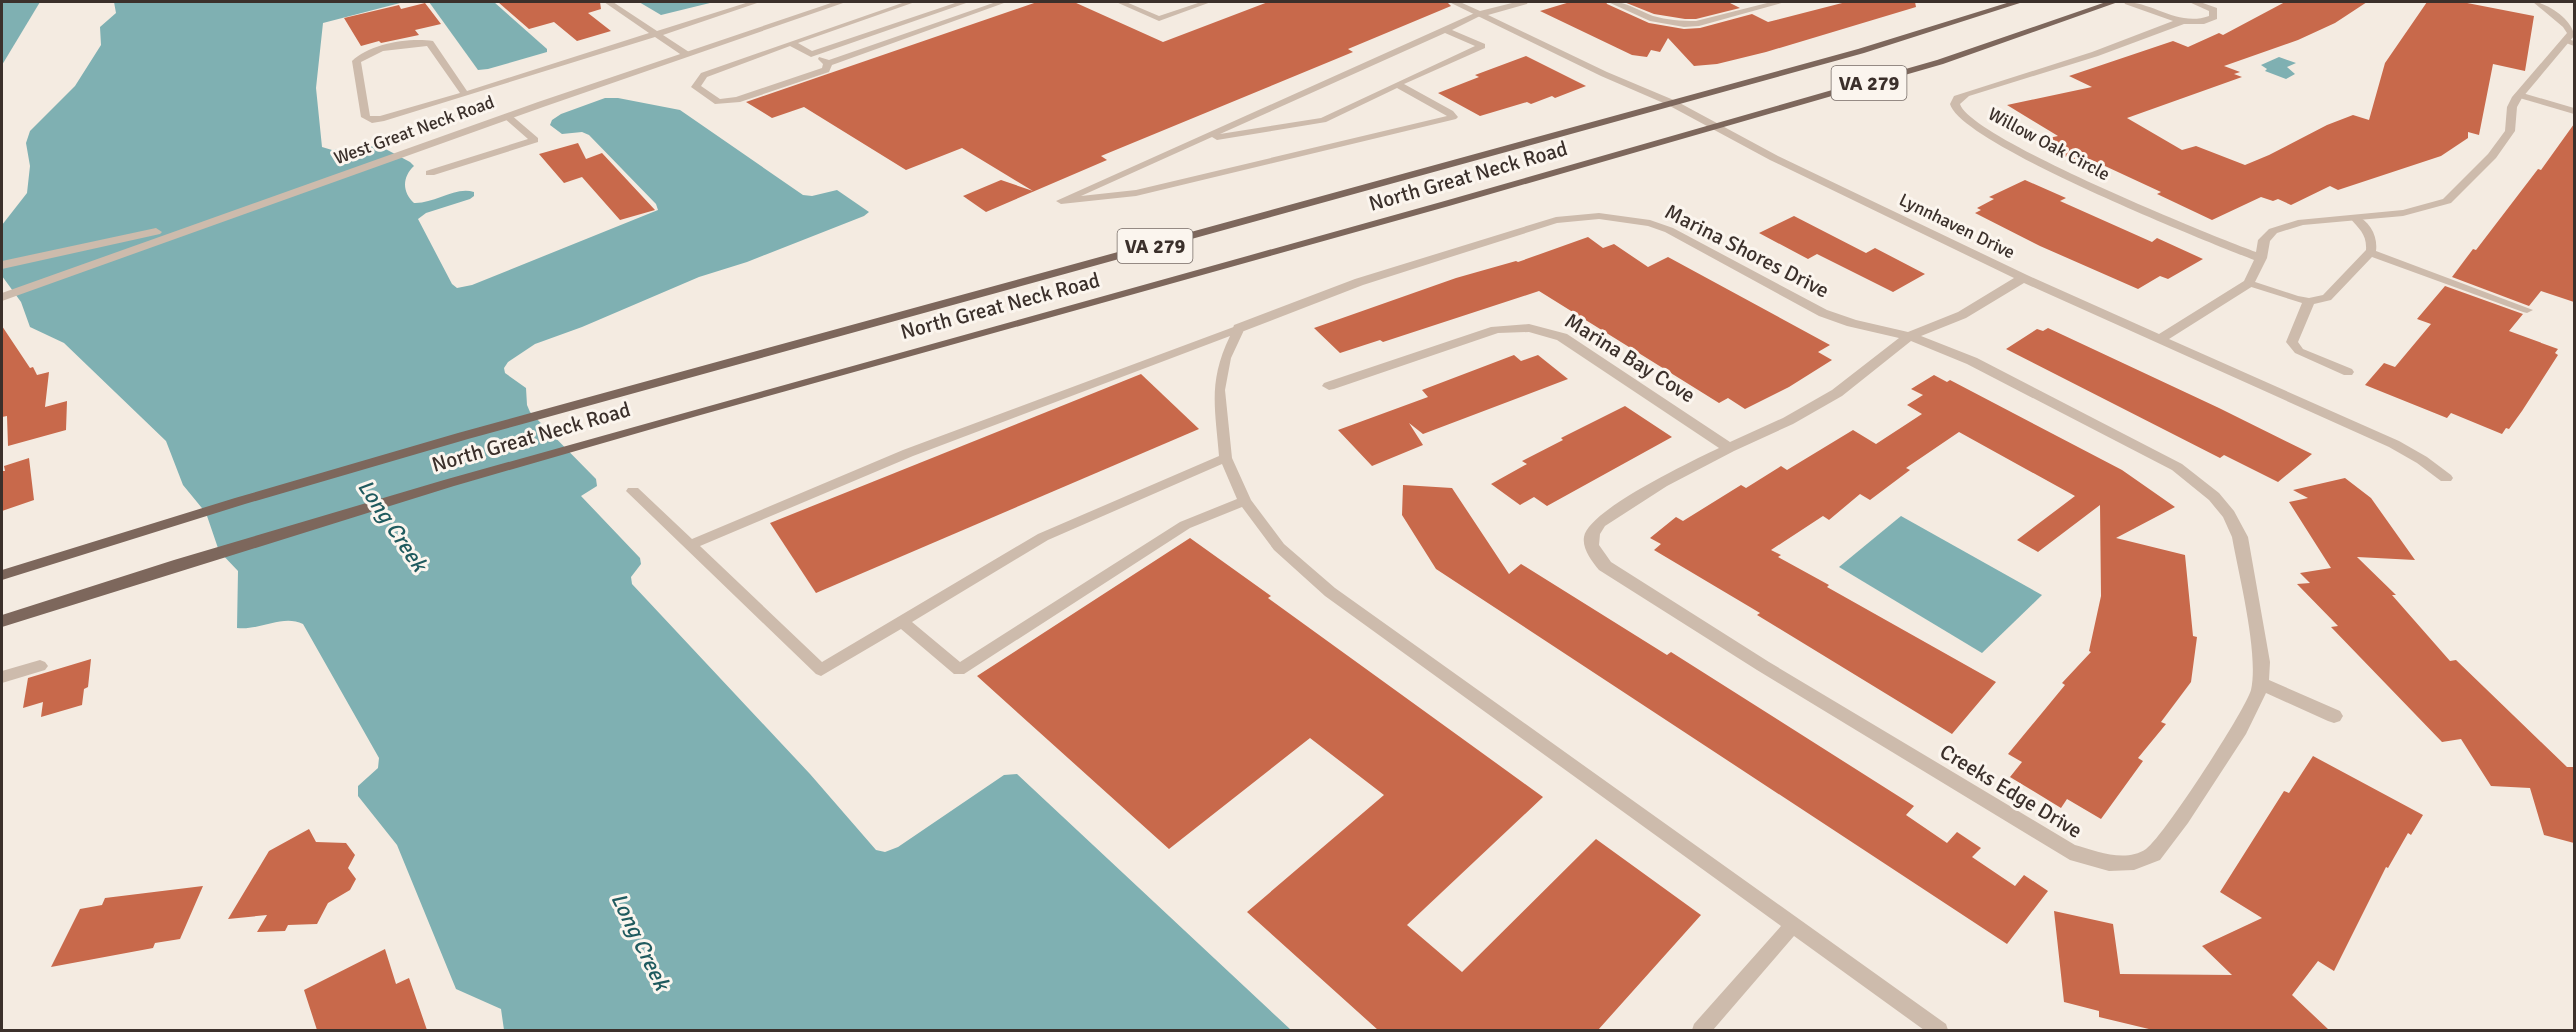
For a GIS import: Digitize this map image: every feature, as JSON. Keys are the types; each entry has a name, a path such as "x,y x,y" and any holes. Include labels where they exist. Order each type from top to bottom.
{"main road":[{"name":"North Great Neck Road","path":"2,576 104,542 311,479 1861,51 2018,2"},
{"name":"North Great Neck Road","path":"2,621 350,511 665,420 1717,127 1940,62 2113,2"}],"street":[{"name":"West Great Neck Road","path":"2,297 507,116 841,2"},
{"name":"Lynnhaven Drive","path":"1454,2 1604,74 1672,103 1774,158 2023,278 2394,444 2422,460 2446,478"},
{"path":"1480,14 1524,2"},
{"path":"1613,2 1652,20 1683,25 1696,24 1780,2"},
{"name":"Willow Oak Circle","path":"2128,2 2183,21 2199,22 2214,17 2214,10 2207,6"},
{"path":"2193,2 2207,6 2217,2"},
{"path":"2158,340 2249,284 2261,258 2264,240 2273,231 2284,226 2428,208 2456,195 2492,156 2510,131 2512,107 2519,95 2570,43 2571,25 2537,2"},
{"name":"Willow Oak Circle","path":"2183,21 2095,54 1965,94 1958,98 1955,104 1957,111 2010,146 2062,173 2204,237 2261,258"},
{"path":"2,265 174,228 240,211"},
{"name":"Marina Shores Drive","path":"1239,328 1359,282 1556,220 1599,216 1627,218 1669,230 1823,313 1860,326 1909,336"},
{"path":"1909,336 1962,315 2023,278"},
{"name":"Marina Bay Cove","path":"1329,386 1496,330 1529,326 1562,337 1730,448"},
{"name":"Creeks Edge Drive","path":"1909,336 1935,344 1972,361 2177,467 2201,483 2221,502 2232,517 2240,537 2262,662 2259,691 2240,729 2181,818 2153,854 2134,862 2109,863 2070,852 1763,666 1605,566 1594,554 1590,541 1594,528 1600,522 1662,483 1730,448 1788,421 1837,393 1909,336"},
{"path":"2260,683 2334,716"}],"lane":[{"path":"608,2 686,54"},
{"path":"465,94 430,44 417,42 370,53 356,61 367,119 381,119 465,94 756,2"},
{"path":"828,63 826,70 737,100 718,102 696,87 704,75 911,2"},
{"path":"811,54 965,2"},
{"path":"791,43 828,63 1001,2"},
{"path":"1120,2 1159,19 1207,2"},
{"path":"1397,84 1450,113 1453,117 1136,193 1060,201 1480,14"},
{"path":"1199,140 1323,120 1482,46 1446,30"},
{"path":"2519,95 2574,111"},
{"path":"430,173 534,140 507,116"},
{"path":"2249,284 2296,299 2309,301 2327,298 2370,252 2372,240 2366,228 2355,218"},
{"path":"2370,252 2527,310"},
{"path":"2309,301 2292,342 2293,346 2299,351 2348,372"},
{"path":"1239,328 1226,358 1219,390 1226,458 1245,501 1279,547 1330,592 1939,1030"},
{"path":"690,545 908,453 1239,328"},
{"path":"633,491 821,670 1043,537 1226,458"},
{"path":"902,622 959,670 1185,525 1245,501"},
{"path":"2,677 40,666"},
{"path":"1701,1030 1793,925"}],"water":[{"path":"2,2 40,2 2,65"},
{"name":"Long Creek","path":"114,2 404,2 323,23 316,88 322,147 332,150 378,145 410,162 414,166 407,175 405,185 407,194 414,203 422,203 459,191 474,192 474,196 470,199 426,213 418,219 452,284 457,288 472,285 658,210 656,204 589,135 582,132 562,134 550,125 552,120 561,114 605,98 618,98 680,110 803,195 812,196 837,190 869,212 864,216 747,262 699,277 582,327 535,344 508,362 504,368 505,373 526,388 527,405 530,412 596,479 597,486 581,496 640,558 641,564 631,577 632,584 810,774 876,850 885,852 898,847 1004,775 1017,774 1291,1030 504,1030 501,1009 456,989 397,845 358,796 358,786 378,768 379,758 303,624 287,621 237,628 238,571 219,551 206,513 183,485 166,441 64,343 30,327 21,302 2,276 2,225 27,193 30,166 26,143 30,131 75,86 101,45 100,27 116,13"},
{"path":"429,2 494,2 547,49 547,52 478,70"},
{"path":"639,2 714,2 661,15"},
{"path":"2279,57 2296,63 2287,67 2295,74 2286,79 2265,71 2267,69 2261,65"},
{"path":"1901,516 2042,595 1982,653 1839,567"}],"building":[{"path":"498,2 600,2 601,9 588,13 611,31 577,41 554,22 529,29"},
{"path":"1037,2 1074,2 1163,42 1268,2 1447,2 1451,6 1348,49 1353,52 1101,156 1107,160 986,212 963,196 1001,180 1033,191 962,148 906,170 804,107 772,118 746,102"},
{"path":"1570,2 1606,2 1649,23 1684,29 1700,28 1752,14 1768,22 1846,2 1915,2 1916,7 1766,52 1717,64 1694,66 1668,38 1660,52 1651,50 1647,57 1632,55 1540,11"},
{"path":"1624,2 1728,2 1740,8 1696,19 1685,19 1654,14"},
{"path":"2285,2 2367,2 2335,23 2298,40 2224,66 2240,72 2234,74 2242,77 2127,118 2182,150 2196,146 2245,165 2327,125 2353,115 2369,120 2385,63 2427,2 2462,2 2534,16 2525,71 2493,64 2479,135 2468,132 2468,138 2441,156 2338,190 2330,186 2291,205 2278,199 2273,201 2261,197 2212,220 2157,194 2161,192 2092,160 2076,163 2047,145 2057,143 2049,138 2058,136 2007,105 2092,87 2069,76 2173,41 2188,47 2219,33 2223,35"},
{"path":"425,3 441,24 415,30 419,35 381,43 379,41 361,46 344,18 399,5 401,9"},
{"path":"1526,56 1586,86 1555,98 1552,96 1531,104 1527,102 1480,116 1438,93 1479,77 1475,75"},
{"path":"2574,124 2574,302 2541,291 2529,306 2452,277 2473,249 2476,250 2538,169 2541,170"},
{"path":"578,143 586,159 602,153 655,210 620,220 582,177 564,183 539,154"},
{"path":"2025,180 2066,198 2060,201 2152,242 2157,238 2203,259 2168,279 2160,276 2138,289 2040,246 1975,213 1981,210 1977,208 1994,199 1989,197"},
{"path":"1794,216 1866,253 1875,248 1925,274 1893,292 1817,254 1808,259 1759,233"},
{"path":"1588,237 1603,248 1614,244 1648,267 1668,257 1830,345 1818,352 1832,360 1789,387 1745,409 1728,398 1719,403 1539,291 1383,342 1380,340 1340,353 1314,328 1456,278 1518,262"},
{"path":"2445,286 2523,314 2509,331 2558,349 2555,353 2558,355 2522,411 2509,429 2506,428 2502,434 2451,413 2447,418 2365,385 2384,363 2395,367 2431,324 2417,319"},
{"path":"2,326 37,375 49,372 45,407 67,401 66,430 8,446 7,416 2,417"},
{"path":"2048,328 2312,454 2278,482 2224,455 2220,458 2006,349 2037,329 2043,331"},
{"path":"1514,355 1521,361 1538,355 1568,379 1423,434 1409,423 1423,445 1372,466 1338,430 1428,397 1422,390"},
{"path":"1141,374 1199,429 816,593 770,523"},
{"path":"1934,375 1947,382 1950,380 2122,470 2175,507 2116,538 2185,555 2193,636 2197,637 2191,682 2161,722 2166,724 2138,758 2143,761 2101,819 2067,799 2061,808 2010,777 2022,762 2008,754 2065,685 2062,683 2091,652 2089,651 2101,596 2100,505 2038,552 2017,540 2075,496 1959,432 1906,468 1910,470 1870,500 1860,494 1829,520 1823,516 1771,550 1781,555 1778,557 1829,585 1827,587 1996,682 1952,734 1757,615 1760,613 1654,550 1661,544 1650,538 1676,517 1683,521 1741,485 1746,488 1781,466 1787,470 1853,430 1876,444 1922,414 1907,405 1923,395 1911,389"},
{"path":"1625,406 1672,437 1547,506 1534,497 1520,505 1491,484 1527,464 1522,461 1563,440 1561,438"},
{"path":"29,458 34,500 2,511 4,466"},
{"path":"2345,478 2371,498 2415,560 2357,557 2396,595 2392,595 2450,661 2456,660 2567,767 2574,767 2574,843 2544,835 2530,788 2491,786 2461,739 2442,742 2331,627 2338,626 2297,584 2310,583 2300,573 2331,568 2289,502 2308,498 2293,490"},
{"path":"1403,485 1452,488 1509,574 1521,564 1667,655 1671,652 1914,806 1906,815 1947,843 1957,832 1981,848 1972,857 2015,886 2024,875 2048,891 2007,944 1436,569 1402,515"},
{"path":"1190,538 1271,596 1268,598 1543,797 1407,925 1462,972 1596,839 1701,915 1598,1030 1378,1030 1247,912 1384,795 1310,738 1169,849 977,676"},
{"path":"91,659 88,687 84,689 82,705 41,717 43,702 23,708 28,678"},
{"path":"2313,756 2423,815 2411,835 2408,833 2388,868 2386,867 2334,971 2318,961 2292,995 2329,1030 2153,1030 2099,1017 2099,1011 2064,1002 2054,911 2113,924 2120,974 2232,975 2202,946 2262,918 2220,892 2284,791 2289,793"},
{"path":"309,829 316,842 346,843 355,855 348,868 356,879 350,890 328,903 317,924 288,925 285,931 257,932 267,915 228,919 269,851"},
{"path":"203,886 180,939 155,943 153,948 51,967 80,909 102,905 105,898"},
{"path":"385,949 396,984 409,978 427,1030 317,1030 304,990"}]}
